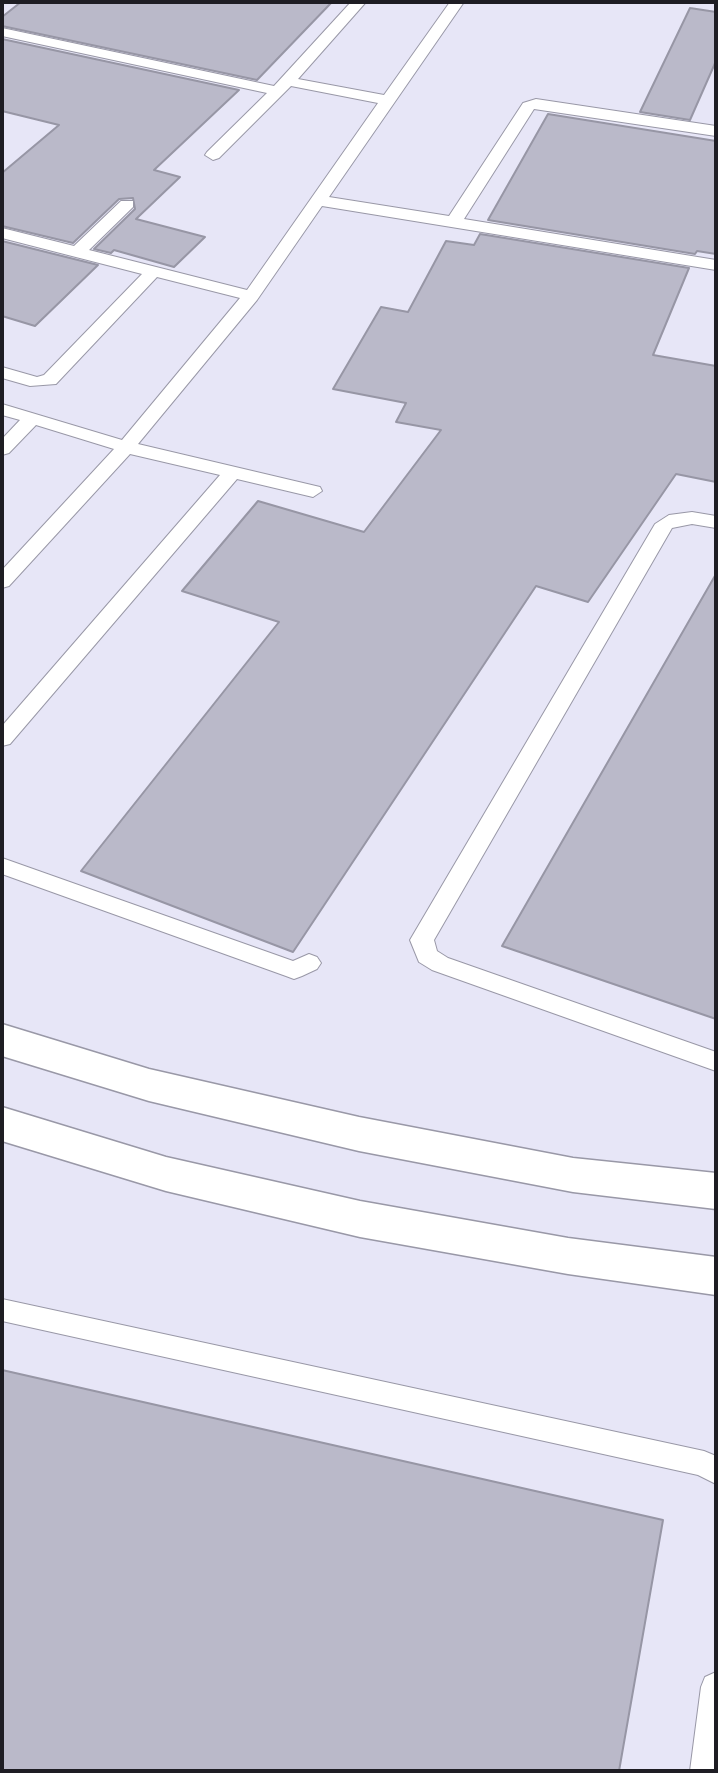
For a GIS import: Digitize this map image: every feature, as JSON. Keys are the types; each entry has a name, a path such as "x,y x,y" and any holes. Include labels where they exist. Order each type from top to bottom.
{"street":[{"path":"2,1040 149,1084 359,1134 573,1175 716,1191"},
{"path":"2,1124 166,1174 360,1219 568,1256 716,1276"}],"lane":[{"path":"213,155 282,86 359,2"},
{"path":"2,582 126,447 251,296 457,2"},
{"path":"2,32 282,86 389,101"},
{"path":"453,223 528,106 536,104 716,131"},
{"path":"318,200 716,265"},
{"path":"77,253 127,204"},
{"path":"2,233 251,296"},
{"path":"2,372 36,382 50,380 152,273"},
{"path":"2,409 126,447 313,491"},
{"path":"2,449 33,419"},
{"path":"2,739 233,472"},
{"path":"716,522 692,518 676,519 665,524 422,940 427,956 440,964 716,1062"},
{"path":"2,866 282,967 294,970 309,963"},
{"path":"2,1310 704,1464 716,1472"},
{"path":"706,1771 716,1687"}],"building":[{"path":"21,2 332,2 257,80 2,26 2,17"},
{"path":"690,8 716,12 716,61 690,120 640,112"},
{"path":"2,39 239,90 154,170 180,177 136,219 205,237 174,267 114,250 111,253 94,249 135,209 133,198 119,199 73,243 2,226 2,173 59,125 2,111"},
{"path":"548,114 716,141 716,254 697,251 695,254 488,220"},
{"path":"480,234 689,268 653,355 716,366 716,482 676,474 588,602 536,586 293,952 81,871 279,622 182,591 258,501 364,532 441,430 396,422 406,403 333,389 381,307 408,312 446,241 474,245"},
{"path":"2,241 98,265 35,326 2,316"},
{"path":"716,574 716,1019 502,946"},
{"path":"2,1370 663,1520 619,1771 2,1771"}]}
